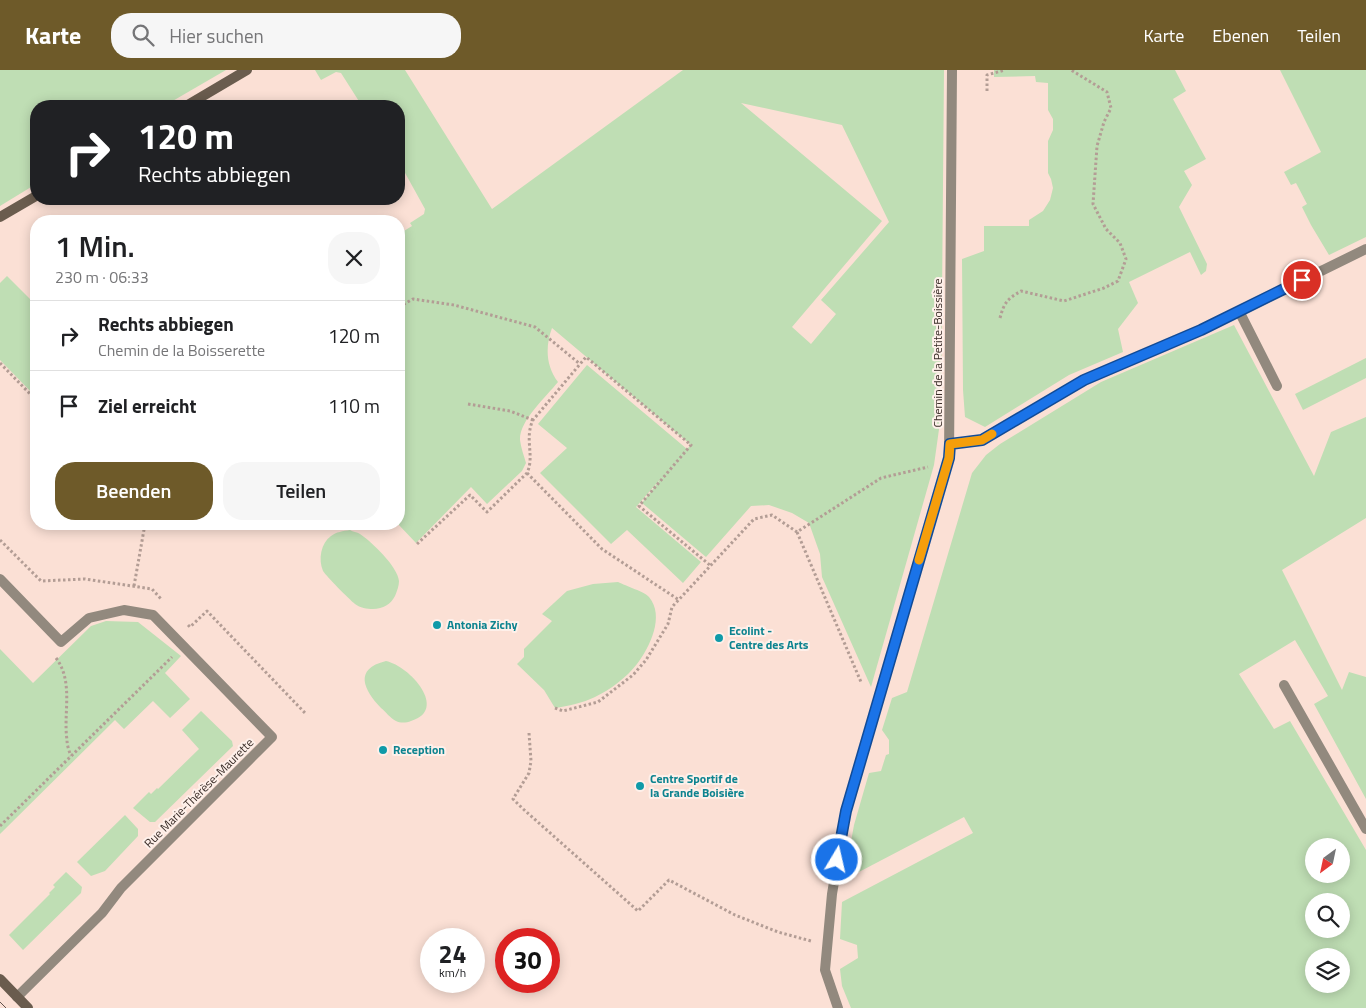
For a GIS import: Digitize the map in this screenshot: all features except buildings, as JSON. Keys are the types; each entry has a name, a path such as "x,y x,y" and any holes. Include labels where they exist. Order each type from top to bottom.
{"street":[{"path":"196,100 247,70"},
{"name":"Chemin de la Petite-Boissière","path":"838,1008 825,970 832,894 846,811 949,458 952,70"},
{"path":"0,217 30,200"},
{"path":"950,444 982,440 1084,380 1239,311 1366,249"},
{"path":"1239,311 1277,386"},
{"path":"0,579 61,642"},
{"name":"Rue Marie-Thérèse-Maurette","path":"17,996 102,912 121,888 272,737 153,614 124,610 89,618 61,642"},
{"path":"1284,685 1366,829"},
{"path":"0,979 28,1008"}],"path":[{"path":"987,91 987,75 1005,70"},
{"path":"1000,318 1009,298 1021,291 1064,301 1104,288 1118,281 1126,259 1120,243 1106,229 1093,204 1097,146 1104,122 1112,108 1107,92 1071,70"},
{"path":"405,303 412,299 454,306 535,327 580,364"},
{"path":"417,544 470,495 486,512 527,473 531,464 529,429 533,420 586,357 691,445 639,506 711,566"},
{"path":"0,363 30,394"},
{"path":"468,404 510,411 533,420"},
{"path":"797,532 881,478 934,465 949,458"},
{"path":"527,473 602,550 679,600"},
{"path":"555,708 563,711 598,702 633,675 646,660 668,624 672,607 754,519 772,515 797,532 861,682"},
{"path":"134,586 144,530"},
{"path":"61,642 53,653 60,663 67,682 66,741 71,756"},
{"path":"0,826 184,646"},
{"path":"529,733 529,773 513,799 638,912 669,880 735,915 778,932 827,945"}],"green space":[{"path":"0,70 226,70 174,100 30,100 30,188 0,206"},
{"path":"315,70 405,70 492,209 683,70 944,70 941,415 934,465 871,687 822,577 820,554 809,523 792,513 769,505 751,506 706,557 642,503 663,476 636,507 701,562 683,583 627,530 611,544 540,473 567,448 538,424 587,365 687,449 691,445 552,328 548,342 548,356 551,369 558,382 528,417 524,425 520,440 526,463 522,471 487,504 471,487 416,543 404,530 405,230 412,226 410,223 424,214 425,209 405,173 405,100 358,100 341,73 336,72 321,80","holes":["741,103 842,125 889,222 821,300 836,314 811,344 792,327 882,221"]},
{"path":"994,70 1175,70 1186,91 1173,99 1206,159 1184,171 1192,185 1179,207 1207,264 1206,271 1201,275 1190,252 1129,282 1138,303 1118,329 1123,352 1069,375 985,427 965,417 962,259 984,251 984,226 1029,226 1029,220 1043,211 1050,200 1053,188 1048,173 1048,141 1053,130 1053,119 1048,110 1048,83 1036,82 1035,76 994,77"},
{"path":"1280,70 1366,70 1366,237 1329,255 1302,207 1307,204 1296,183 1291,185 1284,172 1321,152"},
{"path":"7,276 30,299 30,391 0,360 0,283"},
{"path":"1234,325 1314,476 1331,432 1366,417 1366,518 1282,570 1342,690 1349,672 1366,677 1366,799 1314,704 1328,696 1295,640 1239,674 1274,729 1290,721 1366,850 1366,1008 851,1008 842,986 840,969 858,958 857,945 840,939 842,902 973,833 964,817 857,873 846,869 854,825 869,773 881,771 886,755 889,754 889,740 882,730 892,698 907,692 972,473 986,455 1000,444 1101,382"},
{"path":"1366,358 1366,378 1303,410 1295,394"},
{"path":"350,530 360,534 371,543 389,562 398,575 399,583 395,596 389,604 383,607 371,609 357,605 323,571 321,556 325,543 331,536"},
{"path":"618,582 647,595 654,605 656,622 647,649 628,674 606,691 586,701 555,708 544,690 517,664 524,657 524,649 552,621 542,614 567,591 593,584"},
{"path":"106,621 138,622 181,656 165,673 190,699 170,718 153,701 124,729 115,720 0,834 0,649 33,683 91,626"},
{"path":"386,661 396,665 414,679 426,698 427,708 422,715 409,722 398,722 392,718 375,701 366,687 365,675 369,669"},
{"path":"201,711 232,741 233,746 155,822 150,822 133,808 149,792 151,794 158,789 199,749 182,730"},
{"path":"125,815 138,829 138,836 105,871 91,876 77,862"},
{"path":"66,872 82,887 81,893 23,950 9,935 50,894 55,887 53,885"}],"tram line":[{"path":"0,1002 6,1008"}],"slow traffic":[{"path":"919,560 949,458 950,444 982,440 992,434"}],"place":[{"name":"Antonia Zichy","path":"437,625"},
{"name":"Ecolint - Centre des Arts","path":"719,638"},
{"name":"Reception","path":"383,750"},
{"name":"Centre Sportif de la Grande Boisière","path":"640,786"}],"route":[{"path":"837,860 846,811 949,458 950,444 982,440 1084,380 1134,357 1201,330 1302,280"}]}
